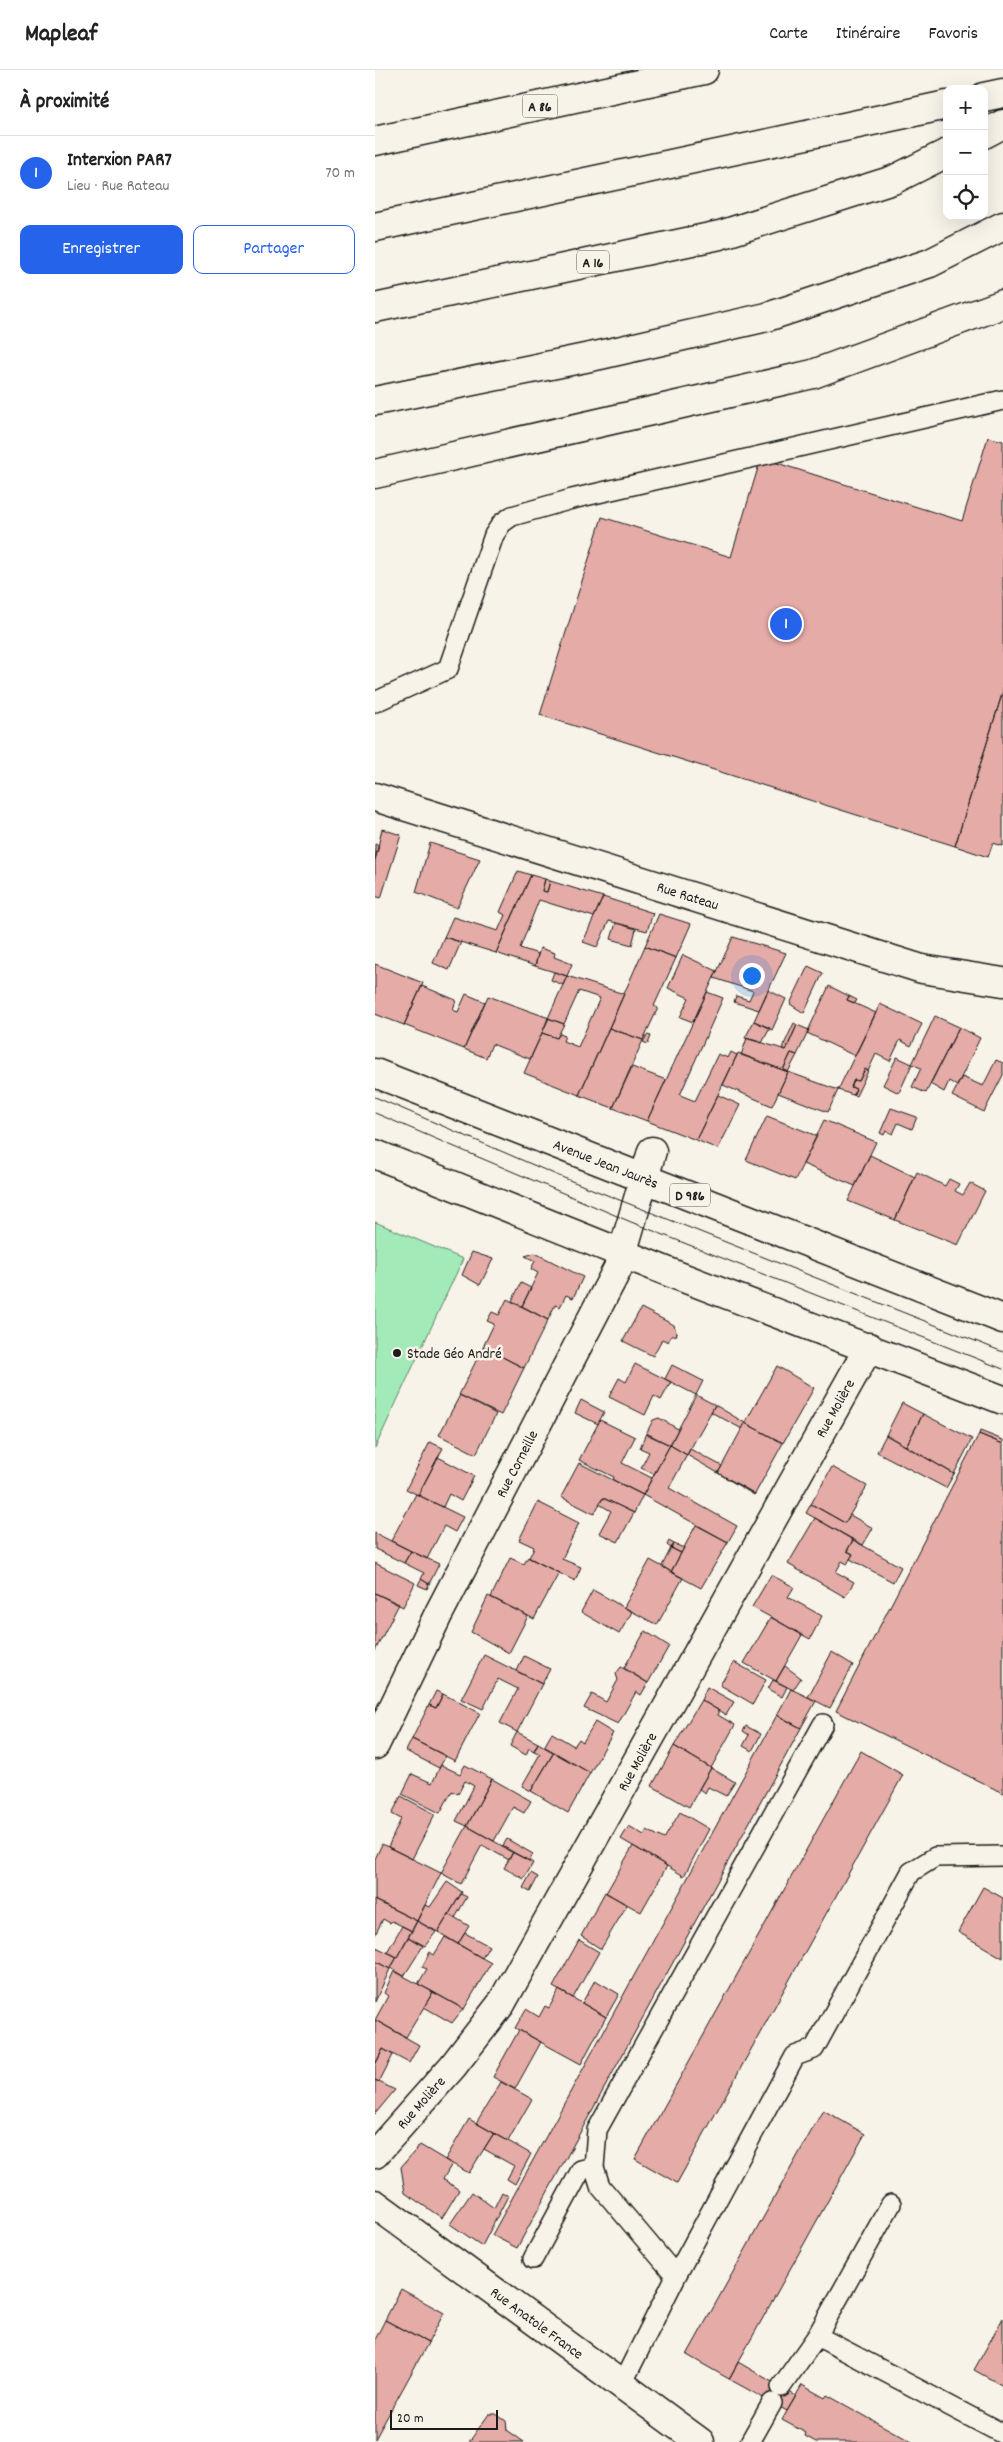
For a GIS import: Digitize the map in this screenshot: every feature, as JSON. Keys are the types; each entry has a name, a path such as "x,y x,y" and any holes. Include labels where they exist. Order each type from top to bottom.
{"main road":[{"name":"A 86","path":"375,141 704,70"},
{"path":"988,96 1003,93"},
{"path":"375,227 943,106"},
{"path":"988,132 1003,124"},
{"name":"A 16","path":"375,308 720,235 893,180 943,155"},
{"path":"375,401 600,355 767,317 930,263 1003,226"},
{"path":"375,474 813,374 1003,304"},
{"name":"Rue Rateau","path":"375,797 923,969 1003,982"},
{"name":"Avenue Jean Jaurès","path":"375,1073 1003,1319"},
{"name":"Rue Corneille","path":"375,1744 439,1613 623,1254 643,1177 652,1151"},
{"path":"375,1154 623,1254 1003,1400"},
{"name":"Rue Molière","path":"375,2154 453,2066 501,2004 869,1347"},
{"name":"Rue Anatole France","path":"375,2204 700,2442"}],"lane":[{"path":"375,702 448,669 495,534 502,523 512,516 572,499 1003,400"},
{"path":"676,2276 600,2186 593,2167 597,2130 823,1724"},
{"path":"622,2384 676,2276 795,2056 814,2049 911,1872 935,1857 1003,1856"},
{"path":"533,2259 581,2170 593,2167"},
{"path":"750,2442 776,2395 817,2336 891,2204"},
{"path":"817,2336 1003,2434"}],"green space":[{"name":"Stade Géo André","path":"375,1222 463,1259 375,1448"}],"building":[{"path":"988,437 1003,441 1003,691 955,846 540,715 602,517 731,557 761,458 962,521"},
{"path":"1003,691 1003,846 993,843 988,857 955,846"},
{"path":"382,829 401,835 381,898 375,896 375,860"},
{"path":"430,843 480,859 457,908 416,892"},
{"path":"375,844 379,846 375,860"},
{"path":"518,871 531,875 496,953 444,937 453,917 498,931 505,915 500,912"},
{"path":"531,875 545,879 542,891 547,892 550,881 603,897 594,917 539,900 520,948 538,954 535,966 496,953"},
{"path":"545,879 550,881 547,892 542,891"},
{"path":"603,897 653,913 647,931 609,921 597,947 583,942"},
{"path":"659,914 691,924 676,958 645,946"},
{"path":"616,923 636,929 632,945 611,939"},
{"path":"444,937 461,942 449,970 433,963"},
{"path":"733,937 786,953 759,1010 734,1002 736,996 749,1000 753,991 714,978"},
{"path":"645,946 676,958 654,1006 658,1008 643,1040 609,1028"},
{"path":"540,948 555,953 554,957 572,964 567,976 535,966"},
{"path":"683,955 717,971 693,1022 680,1017 689,998 668,988"},
{"path":"375,964 423,983 404,1025 375,1014"},
{"path":"808,966 823,973 804,1013 790,1004"},
{"path":"554,972 567,976 563,985 551,980"},
{"path":"567,976 624,994 579,1095 524,1073 542,1033 557,1038 560,1034 565,1036 563,1041 578,1047 600,998 579,991 564,1024 548,1018"},
{"path":"422,986 456,1000 453,1010 458,1012 466,994 485,1002 464,1049 404,1025"},
{"path":"829,986 849,996 847,1000 876,1013 855,1056 807,1033"},
{"path":"768,990 786,999 772,1030 754,1021"},
{"path":"707,992 723,998 680,1095 695,1101 718,1054 728,1058 731,1052 737,1055 696,1140 647,1121"},
{"path":"488,996 549,1018 530,1059 492,1044 486,1058 464,1049"},
{"path":"849,996 857,1000 855,1003 847,1000"},
{"path":"880,1004 922,1024 911,1046 900,1040 890,1061 876,1054 868,1071 865,1069 859,1081 854,1080 851,1087 856,1089 853,1095 838,1090"},
{"path":"935,1016 959,1027 926,1093 912,1087 921,1068 912,1064"},
{"path":"548,1018 564,1024 557,1038 542,1033"},
{"path":"754,1021 770,1028 762,1043 745,1038"},
{"path":"794,1023 797,1025 786,1050 782,1049"},
{"path":"797,1025 809,1030 797,1055 791,1053 783,1070 741,1055 747,1038 786,1050"},
{"path":"959,1027 980,1038 957,1086 949,1081 944,1092 930,1084"},
{"path":"609,1028 643,1040 613,1108 579,1095"},
{"path":"647,1035 651,1036 648,1044 643,1042"},
{"path":"738,1053 788,1072 772,1106 723,1085"},
{"path":"791,1053 797,1055 788,1072 783,1070"},
{"path":"897,1057 912,1064 899,1093 883,1085"},
{"path":"996,1060 1003,1063 1003,1075 984,1112 952,1096 962,1077 983,1086"},
{"path":"632,1067 666,1080 647,1121 613,1108"},
{"path":"865,1069 868,1071 856,1096 853,1095 856,1089 851,1087 854,1080 859,1081"},
{"path":"788,1072 838,1090 828,1112 778,1093"},
{"path":"718,1095 740,1105 718,1149 696,1140"},
{"path":"891,1108 917,1117 912,1129 898,1123 893,1134 886,1131 884,1135 880,1133"},
{"path":"767,1116 817,1136 795,1180 746,1160"},
{"path":"824,1120 876,1142 855,1186 803,1164"},
{"path":"870,1155 915,1177 895,1220 848,1201"},
{"path":"917,1172 945,1186 949,1179 959,1184 955,1191 963,1195 970,1183 985,1191 958,1245 895,1220"},
{"path":"472,1252 493,1259 480,1285 462,1275"},
{"path":"535,1253 583,1277 573,1298 566,1295 560,1307 555,1305 548,1320 522,1306 538,1273 531,1269 535,1261 525,1256"},
{"path":"521,1283 531,1288 522,1306 512,1301"},
{"path":"507,1299 548,1320 524,1368 483,1347 494,1324 487,1321 492,1312 499,1315"},
{"path":"641,1308 674,1325 677,1335 671,1336 668,1342 662,1339 653,1356 623,1341"},
{"path":"483,1347 524,1368 501,1415 459,1395"},
{"path":"635,1364 671,1382 661,1400 654,1396 645,1415 609,1397 619,1378 626,1382"},
{"path":"672,1365 703,1381 696,1395 665,1379"},
{"path":"777,1366 814,1388 783,1443 745,1423"},
{"path":"460,1395 496,1414 476,1454 439,1435"},
{"path":"696,1395 715,1405 687,1455 670,1445"},
{"path":"581,1400 604,1412 598,1424 575,1413"},
{"path":"902,1403 923,1414 906,1446 886,1435"},
{"path":"715,1405 745,1423 742,1429 711,1412"},
{"path":"923,1414 972,1439 954,1474 906,1446"},
{"path":"659,1418 678,1429 670,1445 646,1434 653,1420"},
{"path":"600,1420 635,1437 622,1463 652,1478 643,1495 613,1480 614,1477 579,1460"},
{"path":"745,1423 783,1443 755,1494 718,1473"},
{"path":"980,1431 1003,1440 1003,1444 979,1434"},
{"path":"646,1433 670,1445 654,1474 641,1468 649,1452 640,1448"},
{"path":"979,1434 1003,1444 1003,1793 836,1711"},
{"path":"886,1435 954,1474 946,1488 877,1452"},
{"path":"430,1442 443,1448 418,1495 406,1489"},
{"path":"670,1445 687,1455 669,1488 737,1526 728,1542 643,1495"},
{"path":"690,1449 722,1466 718,1473 687,1455"},
{"path":"438,1457 474,1476 461,1501 449,1494 443,1507 418,1495"},
{"path":"579,1463 643,1495 634,1513 603,1498 594,1514 561,1497"},
{"path":"832,1467 867,1486 845,1523 811,1504"},
{"path":"718,1473 755,1494 754,1495"},
{"path":"416,1494 463,1517 455,1532 444,1526 427,1559 391,1541"},
{"path":"603,1498 634,1513 618,1542 599,1533 611,1511 599,1504"},
{"path":"538,1502 579,1523 562,1559 581,1567 575,1581 529,1558 534,1547 519,1540"},
{"path":"811,1504 845,1523 850,1515 873,1528 863,1545 806,1513"},
{"path":"815,1518 853,1540 847,1551 853,1554 847,1564 842,1561 836,1572 854,1582 845,1597 788,1564"},
{"path":"696,1525 728,1542 701,1588 671,1572"},
{"path":"375,1533 411,1551 404,1563 375,1549"},
{"path":"853,1540 901,1567 893,1582 850,1559 853,1554 847,1551"},
{"path":"669,1541 674,1544 671,1548 667,1545"},
{"path":"674,1544 684,1548 681,1553 671,1548"},
{"path":"671,1548 681,1553 671,1572 662,1566"},
{"path":"411,1551 439,1564 429,1584 421,1579 424,1573 404,1563"},
{"path":"528,1557 559,1573 534,1619 491,1597 510,1558 524,1564"},
{"path":"650,1560 683,1578 657,1625 624,1607"},
{"path":"375,1563 415,1583 403,1607 375,1593"},
{"path":"771,1575 794,1587 788,1597 822,1616 810,1639 752,1607"},
{"path":"421,1579 429,1584 427,1589 418,1585"},
{"path":"593,1590 632,1612 619,1634 581,1612"},
{"path":"375,1593 399,1604 375,1651"},
{"path":"488,1596 528,1616 509,1653 471,1632"},
{"path":"771,1617 802,1635 776,1681 744,1663"},
{"path":"645,1631 669,1646 648,1683 624,1668"},
{"path":"832,1652 853,1665 830,1708 808,1697"},
{"path":"484,1655 542,1684 517,1732 500,1723 518,1689 498,1679 483,1709 461,1699"},
{"path":"524,1656 550,1669 542,1684 517,1671"},
{"path":"734,1662 766,1680 753,1704 720,1685"},
{"path":"785,1666 801,1678 793,1690 776,1681"},
{"path":"621,1667 648,1683 641,1695 636,1692 618,1724 584,1708 592,1694 606,1702 618,1680 616,1674"},
{"path":"773,1680 787,1687 782,1697 768,1689"},
{"path":"707,1687 734,1702 726,1715 701,1700"},
{"path":"791,1689 816,1701 801,1728 777,1715"},
{"path":"436,1691 443,1694 436,1708 429,1705"},
{"path":"443,1694 480,1713 455,1761 412,1739 429,1705 436,1708"},
{"path":"701,1700 718,1710 718,1715 735,1725 711,1768 674,1746"},
{"path":"777,1715 801,1728 517,2248 492,2235"},
{"path":"595,1722 613,1733 590,1773 544,1747 552,1733 574,1746 579,1739 583,1742"},
{"path":"746,1726 761,1734 752,1751 743,1746 749,1735 743,1731"},
{"path":"517,1732 538,1743 534,1751 529,1748 526,1755 510,1746"},
{"path":"412,1739 446,1756 439,1768 406,1751"},
{"path":"538,1743 554,1752 531,1791 522,1786 540,1754 534,1751"},
{"path":"674,1746 711,1768 689,1807 652,1786"},
{"path":"861,1751 903,1775 677,2183 635,2159"},
{"path":"554,1752 590,1773 568,1813 531,1791"},
{"path":"441,1765 460,1774 465,1765 492,1779 467,1826 456,1821 474,1786 465,1781 458,1794 452,1791 440,1813 402,1794 412,1774 432,1783"},
{"path":"711,1768 735,1782 726,1796 708,1787 705,1793 699,1789"},
{"path":"492,1779 531,1801 524,1813 513,1807 494,1841 467,1826"},
{"path":"401,1796 435,1814 412,1859 388,1847 401,1819 392,1814"},
{"path":"680,1812 709,1829 684,1876 621,1839 629,1826 644,1835 647,1830 664,1839"},
{"path":"467,1826 513,1852 509,1860 482,1845 461,1884 441,1873"},
{"path":"507,1839 533,1854 529,1861 502,1847"},
{"path":"382,1844 441,1873 417,1921 375,1900 375,1859"},
{"path":"633,1846 667,1866 641,1912 606,1893"},
{"path":"513,1852 533,1863 524,1879 504,1868"},
{"path":"531,1873 538,1877 530,1892 523,1888"},
{"path":"447,1882 462,1892 438,1932 417,1921 425,1905 430,1907"},
{"path":"983,1887 1003,1898 1003,1958 958,1932"},
{"path":"605,1892 627,1905 601,1949 581,1936"},
{"path":"461,1894 467,1897 455,1918 449,1914"},
{"path":"375,1900 417,1921 412,1931 392,1921 390,1923 383,1919 375,1935"},
{"path":"449,1914 469,1926 458,1944 438,1932"},
{"path":"417,1921 436,1932 425,1946 408,1937"},
{"path":"402,1926 412,1931 397,1957 387,1952"},
{"path":"465,1933 489,1946 482,1958 458,1944"},
{"path":"408,1937 423,1946 404,1976 391,1968"},
{"path":"445,1937 491,1963 464,2009 418,1984 427,1969 422,1967 430,1952 434,1955"},
{"path":"579,1940 599,1952 573,1998 553,1987"},
{"path":"376,1947 397,1957 390,1969 375,1961"},
{"path":"375,1961 390,1969 375,2002"},
{"path":"394,1971 433,1992 406,2037 375,2020 388,1996 384,1993"},
{"path":"595,1980 619,1994 606,2017 582,2003"},
{"path":"559,1990 606,2017 581,2064 515,2028 526,2009 539,2017 545,2006 549,2008"},
{"path":"433,1992 463,2009 452,2023 424,2007"},
{"path":"375,2020 419,2045 409,2063 383,2049 375,2065"},
{"path":"519,2030 541,2042 515,2089 493,2077"},
{"path":"383,2049 393,2055 379,2082 375,2080 375,2065"},
{"path":"375,2080 395,2090 375,2114"},
{"path":"501,2082 532,2099 508,2141 476,2123"},
{"path":"823,2110 865,2134 729,2379 687,2355"},
{"path":"469,2119 494,2133 469,2173 445,2160"},
{"path":"494,2133 531,2154 515,2184 507,2179 514,2166 484,2149"},
{"path":"420,2145 452,2164 443,2179 459,2190 442,2218 405,2193 401,2167"},
{"path":"472,2192 494,2208 502,2192 508,2196 482,2246 450,2224"},
{"path":"401,2289 444,2313 428,2343 385,2320"},
{"path":"1003,2318 1003,2386 974,2370"},
{"path":"385,2320 428,2343 375,2439 375,2340"},
{"path":"738,2362 796,2396 787,2411 729,2379"},
{"path":"802,2385 825,2398 827,2395 912,2442 816,2442 805,2436 806,2433 782,2420"},
{"path":"489,2414 496,2414 506,2421 507,2430 524,2442 469,2442"}],"tram line":[{"path":"375,1097 559,1176 1003,1352"},
{"path":"375,1113 631,1222 1003,1369"}],"place":[{"name":"Interxion PAR7","path":"786,624"},
{"name":"Stade Géo André","path":"397,1353"}]}
